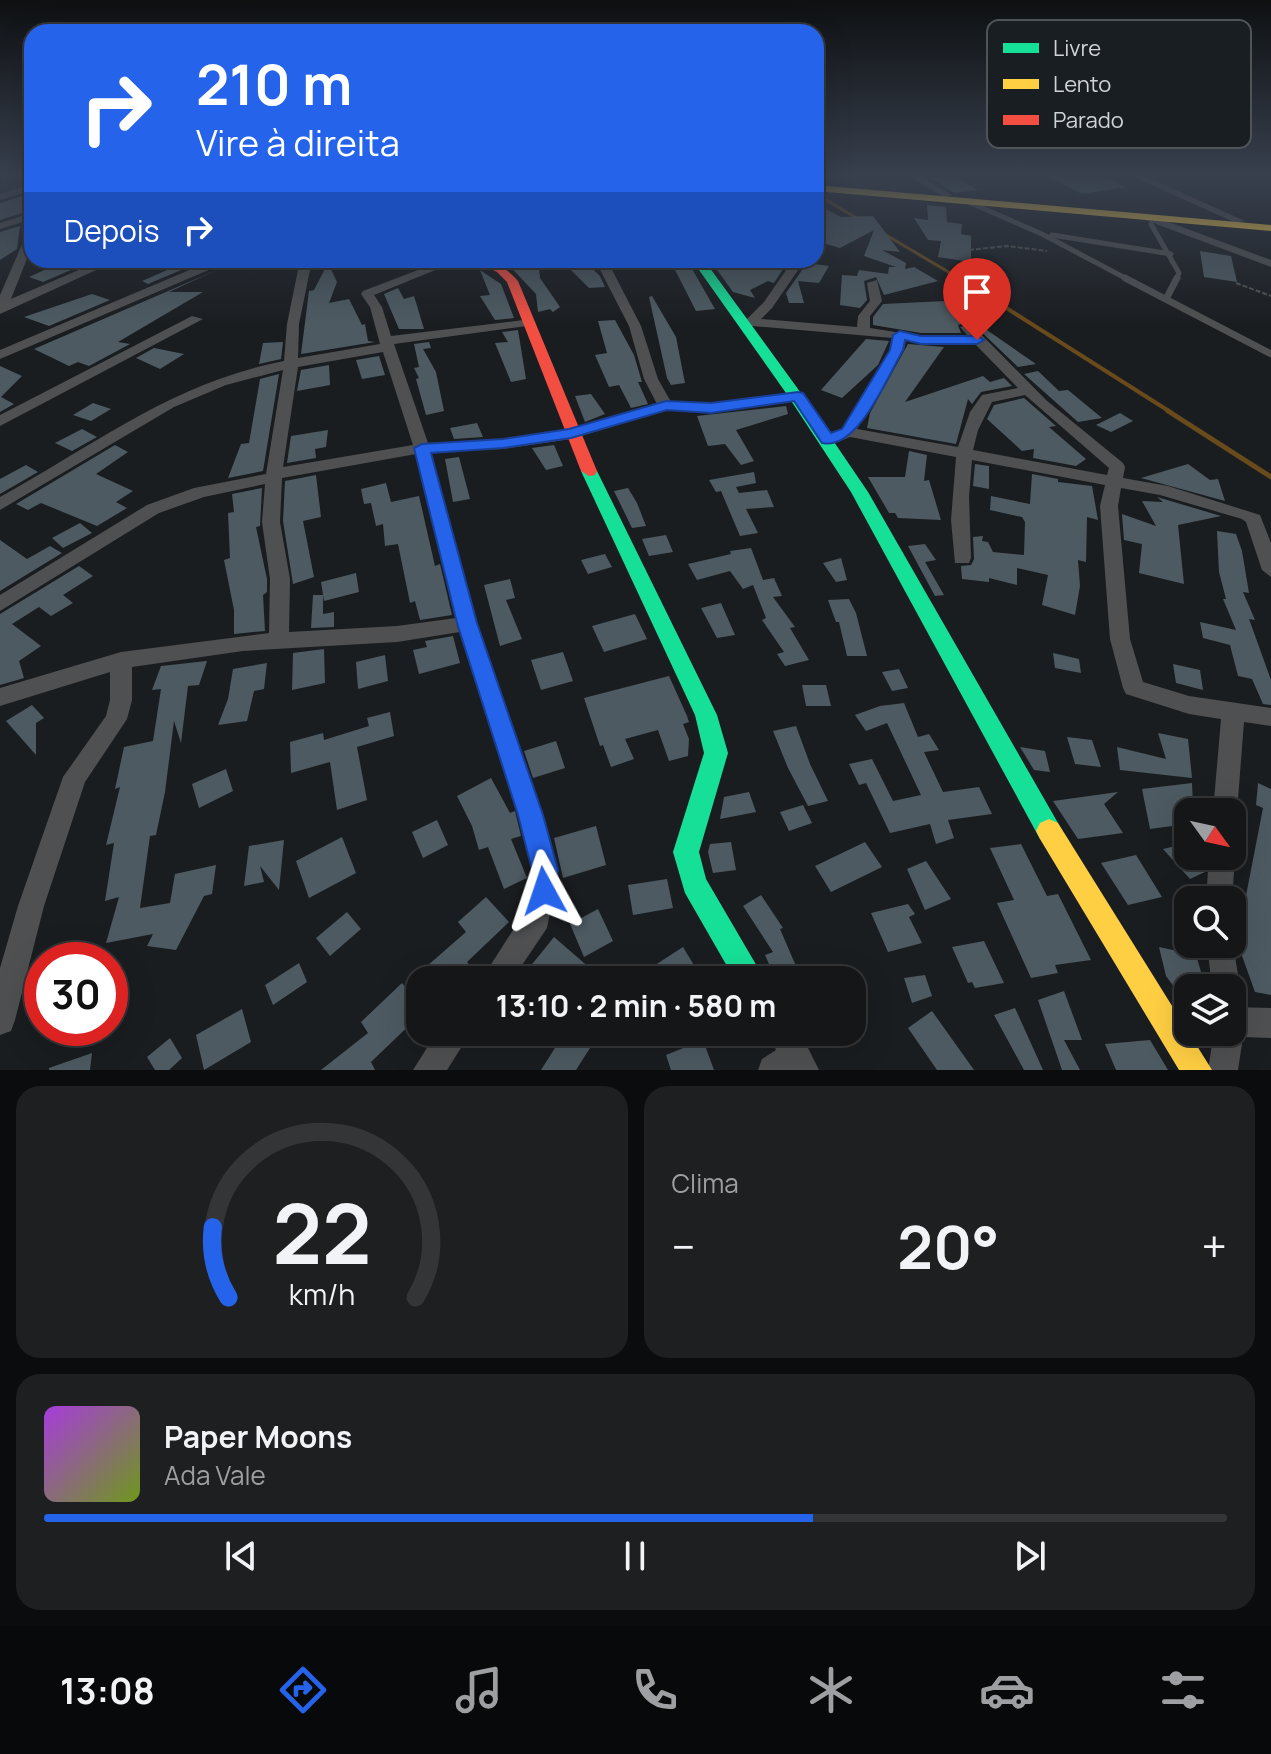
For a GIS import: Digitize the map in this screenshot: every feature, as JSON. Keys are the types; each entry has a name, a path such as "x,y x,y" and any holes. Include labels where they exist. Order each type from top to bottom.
{"street":[{"path":"1160,224 1271,264"},
{"path":"1229,224 1271,226"},
{"path":"1,309 24,262"},
{"path":"1,309 94,268"},
{"path":"0,355 200,268"},
{"path":"279,640 280,579 271,522 274,476 291,364 293,324 308,268"},
{"path":"434,268 365,296 376,307 422,448 467,623 531,815 545,870 537,918 504,966"},
{"path":"496,268 508,274 571,434 706,715 716,753 686,852 694,884 743,966"},
{"path":"605,268 635,326 651,379 666,406"},
{"path":"704,268 748,324 828,440 882,529 1012,772 1197,1070"},
{"path":"748,324 768,305 793,268"},
{"path":"863,332 864,316 876,301 873,283"},
{"path":"0,421 197,319"},
{"path":"0,504 169,405 241,377 388,344 527,322"},
{"path":"748,324 900,335 921,340 971,333 1041,403 1114,463 1117,483 1109,506 1120,639 1134,688 1161,698 1233,713 1271,717"},
{"path":"848,432 897,350 900,335"},
{"path":"962,558 957,520 969,428 984,400 1031,390"},
{"path":"0,604 153,509 200,492 422,448 503,444 571,434 666,406 711,408 798,396"},
{"path":"828,440 848,432 1162,490 1252,517 1271,570"},
{"path":"0,697 73,671 121,660 216,645 378,637 467,623"},
{"path":"0,1020 31,906 75,777 116,719 121,700 121,660"},
{"path":"1226,798 1233,713"},
{"path":"1246,1022 1271,1023"},
{"path":"428,1070 446,1046"},
{"path":"1223,1070 1227,1046"}],"lane":[{"path":"1019,224 1079,252 1271,354"},
{"path":"1152,224 1179,273 1166,299"},
{"path":"1042,234 1171,254"}],"path":[{"path":"969,250 1007,246 1079,252"},
{"path":"1236,283 1271,296"}],"building":[{"path":"824,224 879,224 900,252 882,250 906,263 905,269 914,267 938,281 884,295 876,277 864,281 867,300 860,308 840,305 842,275 857,276 859,270 888,274 889,267 896,267 864,256 874,230 840,248 824,243"},
{"path":"918,224 962,224 961,234 971,236 971,262 938,257 941,241 928,240"},
{"path":"20,226 17,249 0,260 0,232"},
{"path":"1200,251 1231,256 1237,282 1204,277"},
{"path":"829,266 819,283 798,281 804,303 789,303 786,293 804,268"},
{"path":"49,268 75,268 43,282 29,277"},
{"path":"172,268 186,268 148,284 142,281"},
{"path":"325,268 330,268 337,282 329,303 349,299 362,325 365,324 368,341 375,342 301,354 309,291 314,290"},
{"path":"512,268 539,268 540,278 560,307 553,312 550,309 538,312 536,294"},
{"path":"569,268 591,268 600,276 605,287 589,288"},
{"path":"674,268 692,268 715,309 696,311"},
{"path":"716,268 783,268 774,283 768,281 750,290 755,298 733,292"},
{"path":"219,269 169,292 203,292 118,342 130,344 89,366 78,362 69,366 34,349"},
{"path":"480,270 501,284 514,318 495,320 480,296 490,295"},
{"path":"398,288 404,299 414,296 424,329 399,329 384,294"},
{"path":"92,294 110,300 49,326 24,317"},
{"path":"652,296 676,337 685,383 671,385 667,378 649,297"},
{"path":"967,300 981,315 972,316 984,328 1036,364 1018,367 970,321 958,325 961,333 921,333 873,325 873,317 883,304"},
{"path":"615,320 634,355 642,382 638,382 648,404 631,408 619,385 609,387 595,355 607,353 598,321"},
{"path":"518,330 526,379 511,382 495,343 508,342 502,332"},
{"path":"866,339 889,341 878,365 842,398 821,390"},
{"path":"283,342 281,359 259,364 263,343"},
{"path":"429,342 431,348 423,349 436,372 444,411 426,415 414,368 419,367 414,344"},
{"path":"908,344 944,347 905,402 983,376 990,382 1004,378 1012,386 981,392 972,404 968,399 956,444 867,428 870,413"},
{"path":"154,348 184,354 160,369 136,358"},
{"path":"379,356 385,375 362,379 356,360"},
{"path":"329,365 330,385 297,391 301,370"},
{"path":"0,366 22,376 1,397 14,404 0,412"},
{"path":"1038,371 1059,391 1068,390 1102,418 1078,422 1024,374"},
{"path":"279,374 263,471 228,478 241,444 249,443 260,379"},
{"path":"591,394 605,414 585,422 575,396"},
{"path":"1024,398 1056,426 1049,427 1086,459 1076,466 1033,458 1034,449 1022,451 987,419 994,405"},
{"path":"93,403 111,409 91,421 73,415"},
{"path":"786,406 788,414 736,430 754,461 741,465 725,444 708,446 697,416"},
{"path":"1120,413 1133,421 1111,432 1096,425"},
{"path":"477,423 483,437 454,439 450,428"},
{"path":"82,429 97,437 72,451 55,443"},
{"path":"328,430 326,447 315,449 316,458 287,463 291,436"},
{"path":"115,445 128,452 96,474 133,491 116,502 127,508 97,526 41,503 28,510 16,504"},
{"path":"554,445 563,466 546,470 532,448"},
{"path":"909,451 927,455 924,481 929,480 941,520 898,518 895,513 889,513 868,477 905,477"},
{"path":"459,457 470,499 453,502 445,459"},
{"path":"975,464 989,466 989,489 973,486"},
{"path":"1188,464 1210,480 1218,479 1225,501 1141,478"},
{"path":"26,465 38,472 0,494 0,479"},
{"path":"754,472 756,483 736,487 739,493 767,490 774,507 746,509 758,533 740,536 721,491 716,492 709,480"},
{"path":"1032,474 1058,479 1058,482 1092,486 1098,520 1087,517 1086,562 1078,560 1080,586 1075,615 1042,605 1048,575 1017,568 1017,585 989,578 989,582 962,579 961,566 971,565 974,559 973,537 983,536 982,541 988,542 993,552 1024,555 1025,522 1022,517 990,510 991,496 1030,504"},
{"path":"316,475 321,517 303,521 314,577 293,584 283,521 285,481"},
{"path":"386,483 391,502 419,496 435,566 440,564 452,615 420,620 415,601 410,603 398,544 385,546 383,524 376,526 371,503 364,504 361,489"},
{"path":"262,488 260,526 256,527 267,579 267,592 263,595 265,631 234,634 234,610 224,560 230,558 228,513 234,512 232,494"},
{"path":"628,488 646,526 632,528 614,491"},
{"path":"1157,497 1221,516 1178,525 1184,584 1139,573 1142,544 1124,540 1122,514 1156,526 1142,501 1163,502"},
{"path":"80,523 92,533 63,548 52,538"},
{"path":"1217,531 1236,534 1242,551 1249,593 1243,592 1255,620 1249,619 1271,680 1271,705 1263,704 1252,679 1238,676 1230,645 1203,638 1200,622 1236,630 1223,599 1226,599 1219,572"},
{"path":"666,535 673,552 649,556 642,539"},
{"path":"0,540 27,559 50,546 62,553 0,591"},
{"path":"925,544 936,560 925,562 944,595 935,596 908,546"},
{"path":"751,548 763,580 774,578 782,596 773,597 795,627 790,628 809,660 785,666 777,654 784,652 762,620 766,618 753,585 743,589 730,571 697,580 688,564"},
{"path":"605,554 612,567 588,574 581,560"},
{"path":"841,558 847,580 836,582 823,563"},
{"path":"79,566 93,576 63,595 73,603 51,616 39,607 12,624 41,646 19,661 24,678 0,685 0,614"},
{"path":"356,573 359,592 324,601 321,582"},
{"path":"510,579 515,598 506,600 522,639 500,646 484,585"},
{"path":"313,595 323,595 323,614 334,612 334,627 311,628"},
{"path":"849,599 856,613 867,656 847,656 839,622 836,622 828,600"},
{"path":"721,603 735,635 717,638 701,608"},
{"path":"635,614 647,639 604,652 592,626"},
{"path":"453,636 460,663 419,674 413,650 427,647 425,641"},
{"path":"324,649 325,683 292,690 293,653"},
{"path":"563,652 573,681 541,690 531,660"},
{"path":"1053,653 1079,659 1081,673 1055,668"},
{"path":"385,655 388,681 358,689 356,662"},
{"path":"207,661 199,685 188,686 181,743 174,721 165,792 156,835 150,836 140,908 170,903 175,874 216,865 212,894 204,896 176,950 147,946 153,934 106,942 119,897 105,901 114,843 106,845 120,787 115,789 124,747 153,741 161,689 152,690 161,666"},
{"path":"267,663 264,689 254,691 247,721 218,725 228,699 233,669"},
{"path":"1173,664 1200,670 1203,690 1176,683"},
{"path":"899,669 908,688 892,691 882,672"},
{"path":"669,676 689,722 683,724 689,739 688,756 669,761 658,730 625,739 634,759 611,767 603,745 600,746 584,698"},
{"path":"802,685 826,685 831,706 806,706"},
{"path":"904,703 918,737 929,734 939,750 924,752 943,792 979,787 992,814 948,820 954,838 936,844 930,824 890,833 866,783 859,785 849,764 872,759 893,801 921,795 887,723 866,731 855,715 880,706"},
{"path":"32,705 44,718 36,723 36,755 6,721"},
{"path":"390,712 394,736 357,747 367,800 337,810 330,762 291,773 290,742 323,733 324,740 369,726 367,718"},
{"path":"796,726 828,801 808,806 788,768 773,731"},
{"path":"1158,733 1188,739 1192,778 1120,770 1117,747 1166,759"},
{"path":"1067,737 1092,740 1101,767 1075,764"},
{"path":"556,741 565,768 533,778 524,751"},
{"path":"1020,747 1045,751 1050,772 1034,770"},
{"path":"226,769 233,791 199,808 192,784"},
{"path":"491,778 510,813 515,811 521,836 511,839 527,878 504,889 488,847 479,850 472,826 457,796"},
{"path":"1192,783 1193,798 1174,798 1174,826 1150,829 1142,789"},
{"path":"1258,783 1271,789 1271,995 1255,992 1243,958 1246,958 1246,896 1263,808 1256,805"},
{"path":"749,792 756,812 720,819 724,797"},
{"path":"1118,792 1104,804 1123,833 1078,839 1053,801"},
{"path":"803,805 812,823 789,831 780,812"},
{"path":"437,820 448,845 423,858 412,832"},
{"path":"596,826 606,865 563,878 554,838"},
{"path":"342,837 356,873 309,898 296,861"},
{"path":"284,840 279,890 260,866 264,882 244,886 249,846"},
{"path":"731,842 736,870 713,873 708,852 710,844"},
{"path":"865,842 882,867 831,892 815,866"},
{"path":"1021,844 1047,896 1058,894 1091,960 1055,965 1058,973 1031,978 997,903 1014,900 990,848"},
{"path":"1174,846 1174,861 1163,849"},
{"path":"1136,855 1162,897 1128,905 1101,863"},
{"path":"926,861 951,899 925,910 907,869"},
{"path":"1182,870 1205,872 1190,879"},
{"path":"667,879 673,908 633,915 628,885"},
{"path":"761,895 783,928 780,929 796,966 770,966 765,955 773,952 743,906"},
{"path":"486,897 509,922 467,962 470,966 427,966 466,932 458,922"},
{"path":"908,904 915,914 909,917 922,943 888,952 871,913"},
{"path":"598,909 613,941 584,957 570,924"},
{"path":"347,912 361,929 330,956 316,938"},
{"path":"554,937 588,966 531,966"},
{"path":"984,941 1004,983 975,988 972,982 968,983 952,947"},
{"path":"683,947 695,966 654,966"},
{"path":"1159,947 1174,950 1174,958 1197,958 1202,974 1174,974 1174,987 1166,976"},
{"path":"299,963 307,982 273,1005 265,985"},
{"path":"925,975 932,996 912,1003 904,978"},
{"path":"402,983 406,988 406,1028 371,1062 375,1070 321,1070 368,1033 361,1022"},
{"path":"1064,991 1082,1040 1064,1040 1080,1070 1062,1070 1038,1000"},
{"path":"1015,1008 1043,1070 1024,1070 994,1015"},
{"path":"242,1009 251,1042 204,1070 196,1035"},
{"path":"932,1011 974,1070 937,1070 908,1028"},
{"path":"170,1038 182,1058 169,1070 155,1070 147,1057"},
{"path":"1150,1040 1168,1070 1116,1070 1105,1044"},
{"path":"556,1046 590,1048 576,1070 541,1070"},
{"path":"688,1046 705,1046 714,1070 671,1070 666,1055"},
{"path":"92,1053 90,1070 49,1070 49,1068"}],"waterway":[{"path":"886,235 962,280"},
{"path":"959,278 1172,413"},
{"path":"1168,411 1271,477"}],"traffic: fast":[{"path":"704,268 860,492 1049,831"},
{"path":"589,471 706,715 716,753 686,852 694,884 743,966"}],"traffic: slow":[{"path":"1225,224 1271,228"},
{"path":"1049,831 1197,1070"}],"traffic: jam":[{"path":"497,268 512,281 589,471"}],"route":[{"path":"544,891 545,870 531,815 467,623 422,448 503,444 571,434 666,406 711,408 798,396 828,440 848,432 879,374 897,350 900,335 921,340 977,340"}]}
